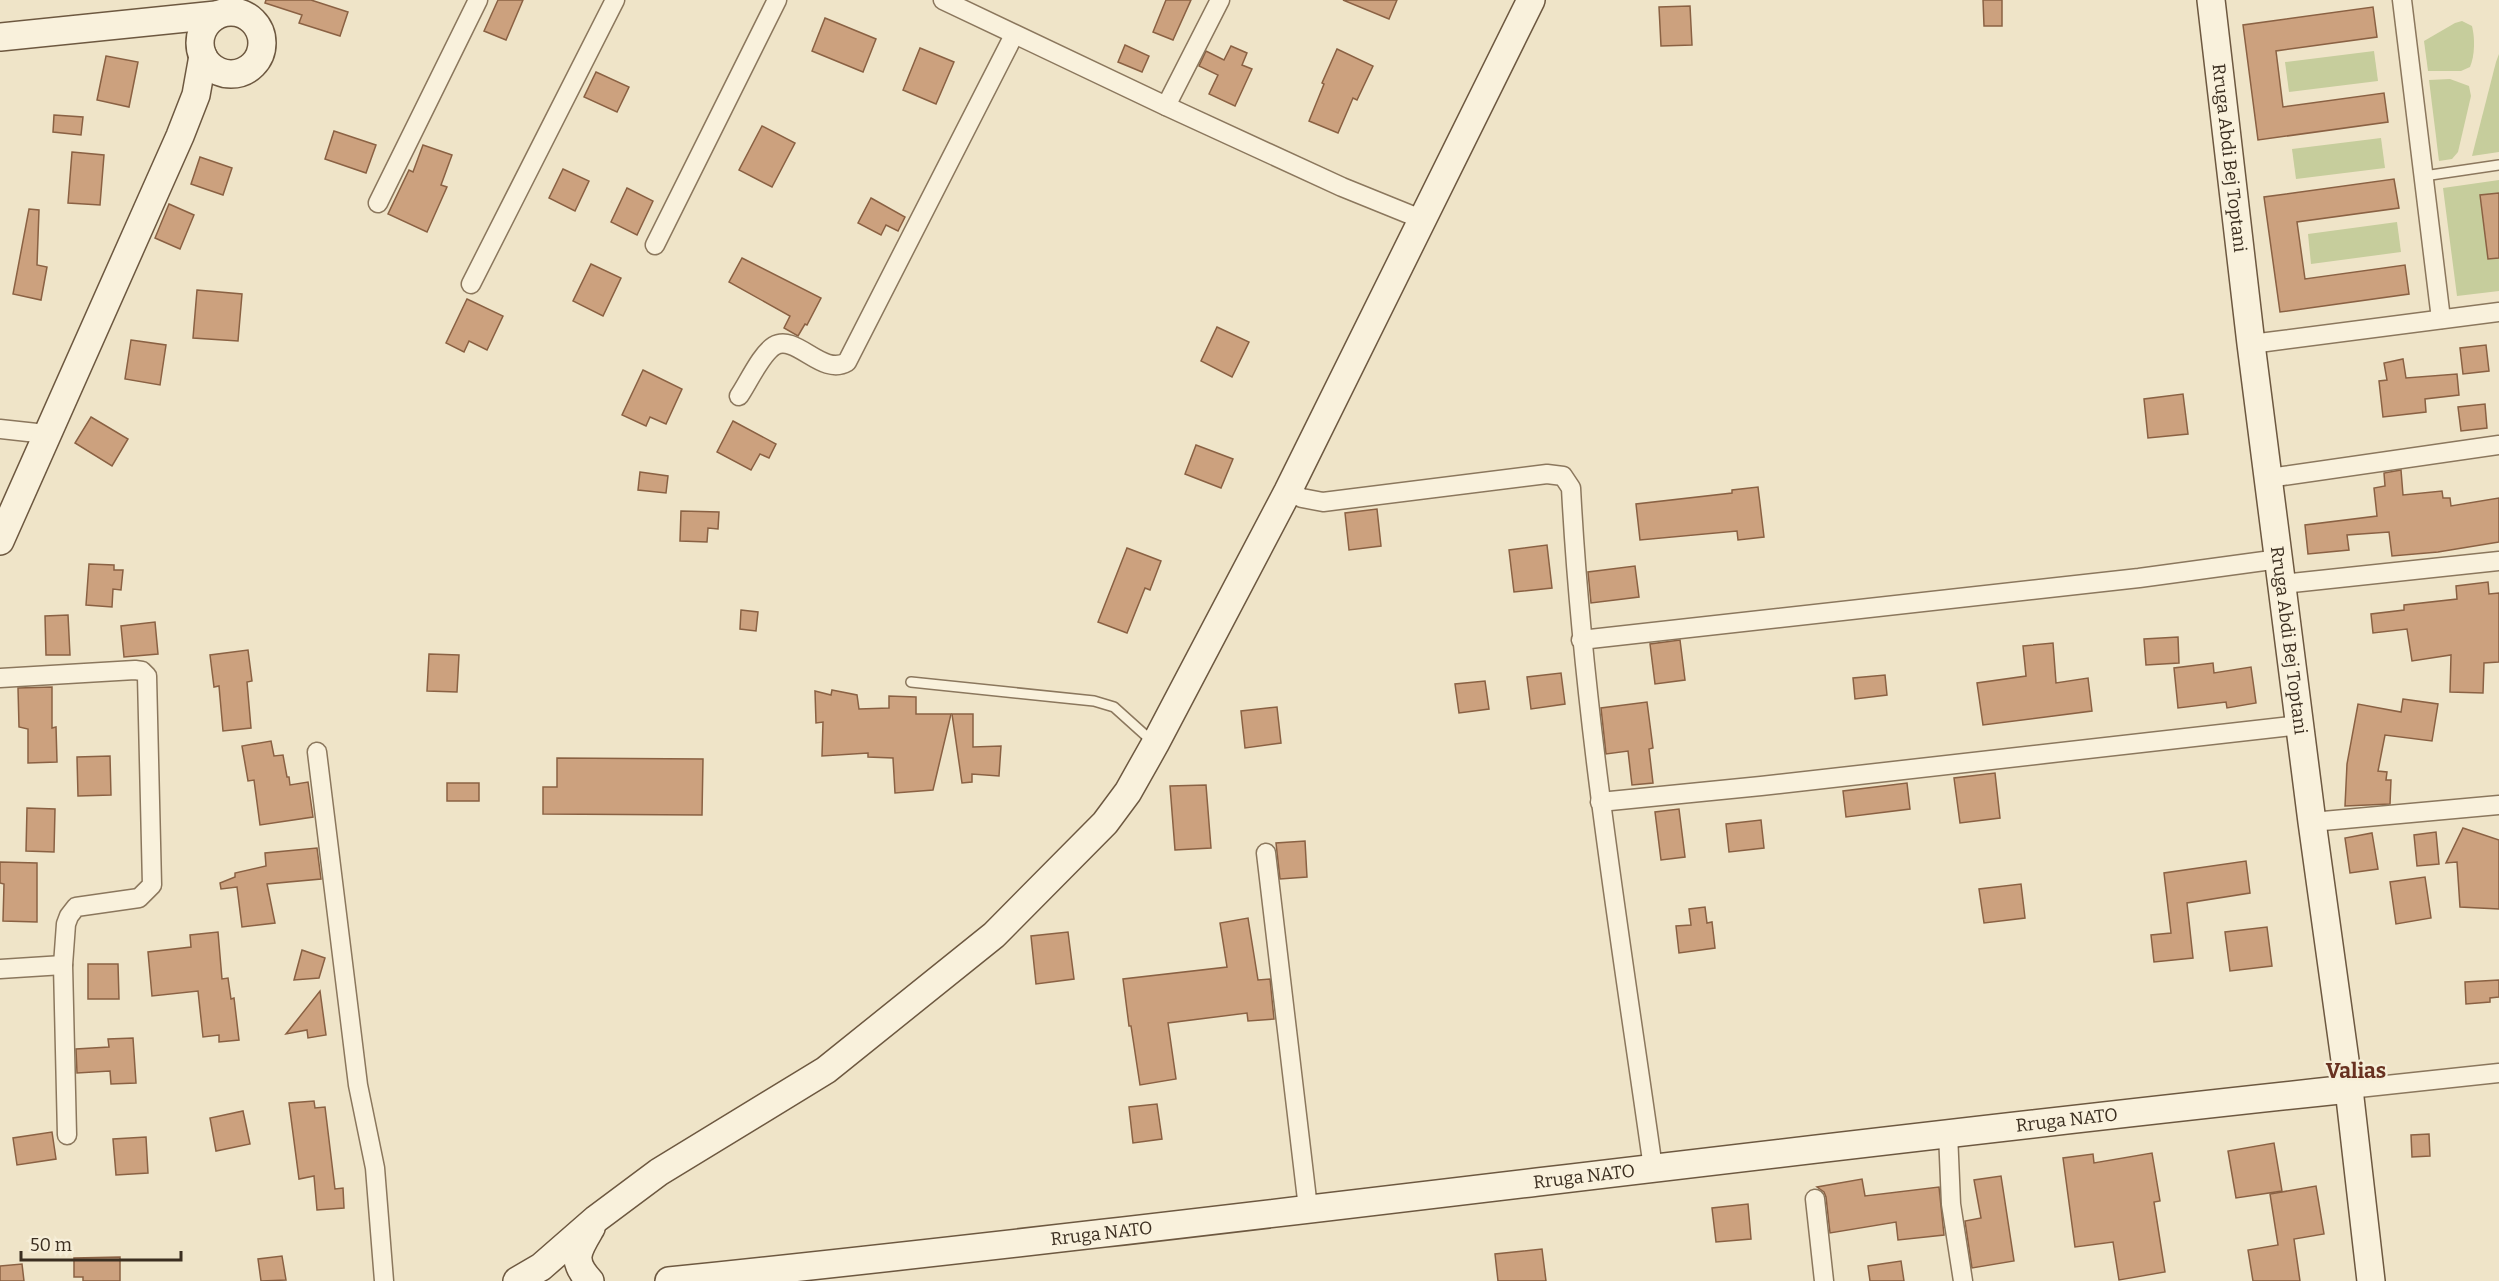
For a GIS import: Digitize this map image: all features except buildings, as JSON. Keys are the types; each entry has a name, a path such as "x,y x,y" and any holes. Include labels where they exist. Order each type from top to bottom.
{"street":[{"path":"378,203 478,0"},
{"path":"471,284 615,0"},
{"path":"655,245 777,0"},
{"path":"943,0 1342,187 1421,219"},
{"path":"1166,106 1220,0"},
{"path":"517,1281 541,1268 596,1219 668,1166 826,1070 994,935 1105,823 1128,792 1155,744 1288,491 1531,0"},
{"name":"Rruga Abdi Bej Toptani","path":"2211,0 2251,344 2312,822 2349,1089 2371,1281"},
{"path":"2402,0 2440,320"},
{"path":"0,37 156,22 236,10"},
{"path":"0,541 8,503 46,434 180,136 196,95 202,31 236,10"},
{"path":"180,136 208,92 216,84 252,65 261,48 261,38 236,10"},
{"path":"156,22 177,25 194,34 213,68 222,73 243,71"},
{"path":"739,396 766,354 772,347 779,344 793,347 834,366 847,362 1014,35"},
{"path":"2251,344 2499,312"},
{"path":"0,429 46,434"},
{"path":"2269,478 2499,445"},
{"path":"1288,491 1302,498 1323,502 1546,474 1563,476 1571,488 1581,640 1599,801 1653,1168"},
{"path":"1581,640 2139,578 2499,561"},
{"path":"0,678 135,670 142,671 147,676 152,885 139,898 76,907 66,924 63,965 67,1135"},
{"path":"1599,801 1761,786 2300,725"},
{"path":"317,752 358,1085 375,1168 384,1281"},
{"path":"2312,822 2499,805"},
{"path":"1266,853 1308,1208"},
{"path":"0,969 63,965"},
{"name":"Rruga NATO","path":"669,1281 918,1255 1948,1133 2499,1073"},
{"path":"1948,1133 1951,1204 1963,1281"},
{"path":"1815,1199 1824,1281"},
{"path":"590,1281 579,1270 578,1251 596,1219"}],"lane":[{"path":"2424,176 2499,165"},
{"path":"911,682 1094,701 1114,707 1155,744"}],"green space":[{"path":"2462,21 2472,26 2473,31 2474,52 2470,67 2461,71 2428,71 2424,41"},
{"path":"2374,51 2378,81 2289,92 2285,62"},
{"path":"2499,54 2499,152 2472,156 2496,62"},
{"path":"2450,79 2469,86 2471,96 2458,152 2452,159 2439,161 2429,80"},
{"path":"2381,138 2385,168 2296,179 2292,149"},
{"path":"2499,180 2499,193 2480,196 2484,228 2499,226 2499,291 2457,296 2443,188"},
{"path":"2397,222 2401,252 2311,264 2308,234"}],"district":[{"name":"Valias","path":"2356,1071"}]}
